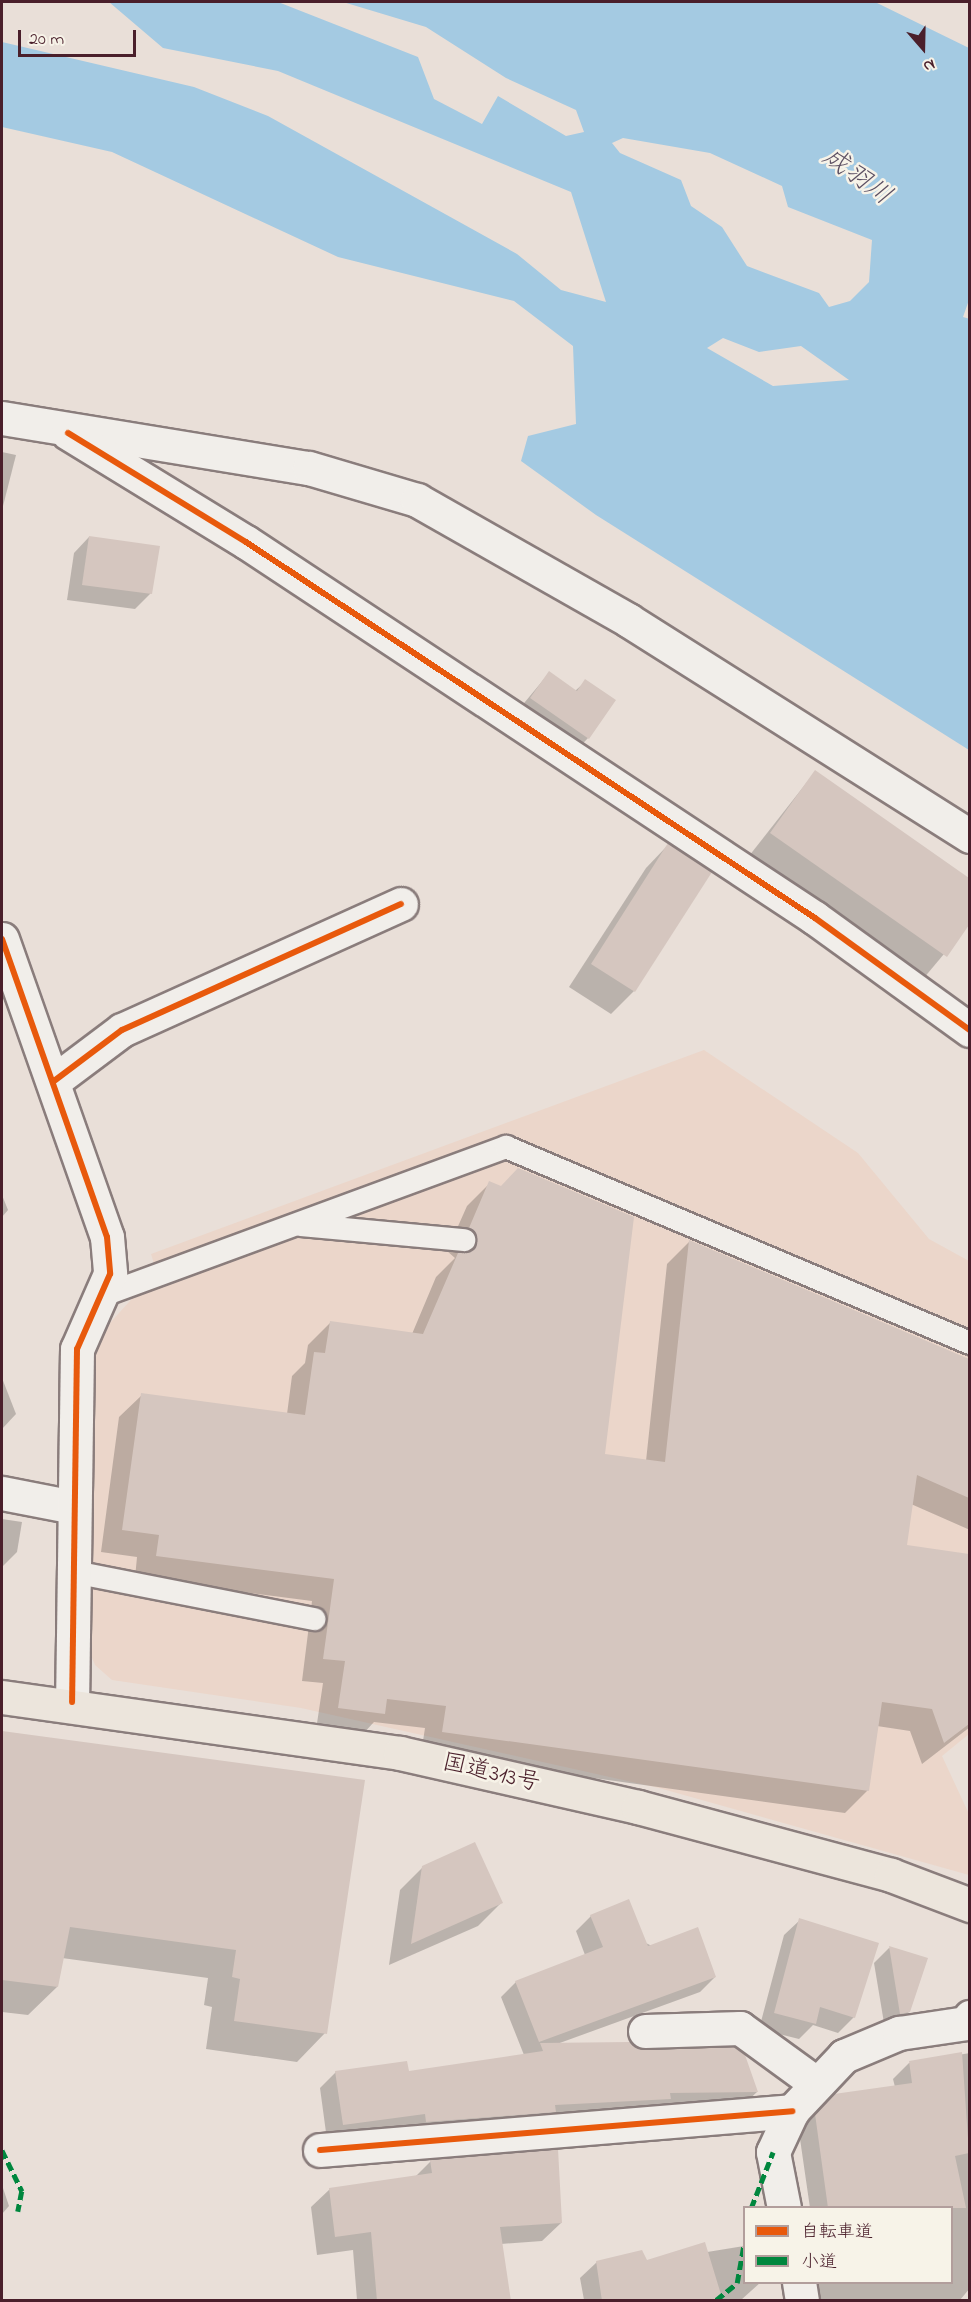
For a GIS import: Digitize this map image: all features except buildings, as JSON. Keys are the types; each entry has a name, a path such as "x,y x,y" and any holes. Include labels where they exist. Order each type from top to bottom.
{"highway":[{"name":"国道313号","path":"2,1696 72,1702 434,1760 638,1807 880,1872 969,1905"}],"street":[{"path":"2,418 68,433 309,468 417,500 628,620 969,836"},
{"path":"68,433 246,542 815,918 969,1030"},
{"path":"54,1081 122,1030 401,904"},
{"path":"2,939 54,1081 107,1237 110,1274 77,1349 72,1702"},
{"path":"2,1493 74,1507"},
{"path":"784,2206 773,2152 792,2111 844,2056 899,2033 967,2023 969,2017"},
{"path":"645,2031 740,2028 817,2084"},
{"path":"320,2150 792,2111"},
{"path":"799,2284 802,2301"}],"lane":[{"path":"101,1296 506,1147 969,1343"},
{"path":"296,1225 464,1240"},
{"path":"74,1572 314,1619"}],"shaded area":[{"path":"704,1050 858,1153 929,1239 969,1261 969,1734 942,1756 969,1814 969,1875 659,1788 301,1708 112,1680 95,1665 86,1644 90,1377 99,1335 139,1291 160,1283 151,1254"}],"water":[{"name":"成羽川","path":"109,2 278,2 418,57 434,99 482,124 498,96 566,136 584,132 576,110 506,78 426,27 343,2 875,2 969,48 970,297 963,317 970,319 969,750 596,515 521,461 528,436 576,424 573,346 514,301 338,257 112,152 2,127 2,42 194,87 268,116 517,254 561,290 606,302 571,192 278,71 163,48","holes":["623,138 710,153 782,186 788,207 872,240 869,282 850,301 829,307 819,293 747,266 722,227 691,206 681,180 620,153 612,143","723,338 759,352 801,346 849,380 773,386 707,348"]}],"marked path":[{"path":"2,2150 22,2191 18,2212"},
{"path":"752,2206 773,2152"},
{"path":"716,2300 737,2283 743,2250"}],"cycle path":[{"path":"68,433 246,542 815,918 970,1030"},
{"path":"54,1081 122,1030 401,904"},
{"path":"2,939 107,1237 110,1274 77,1349 72,1702"},
{"path":"320,2150 792,2111"}]}
